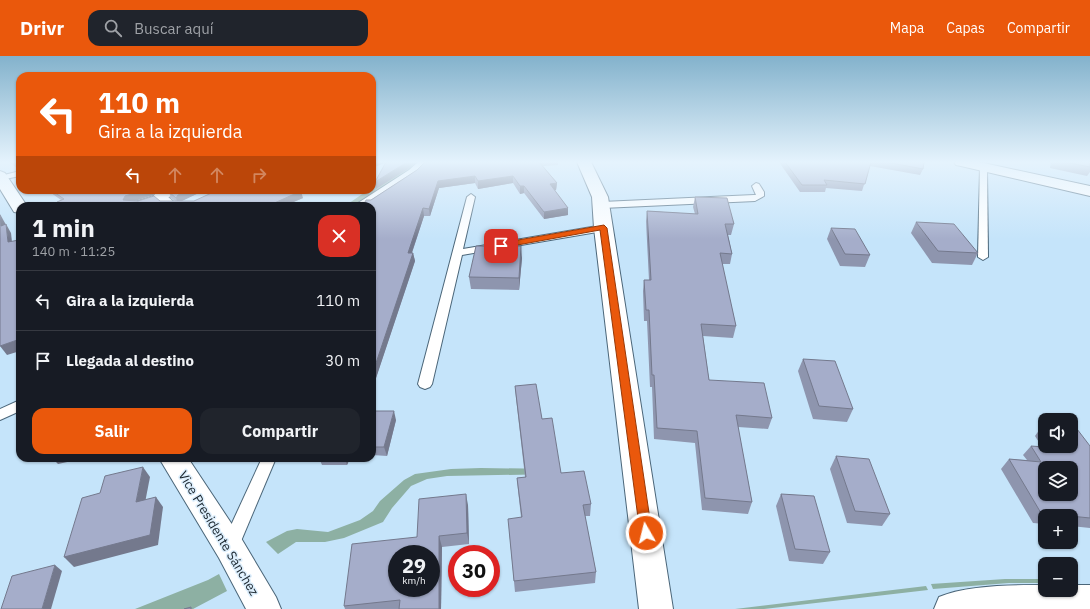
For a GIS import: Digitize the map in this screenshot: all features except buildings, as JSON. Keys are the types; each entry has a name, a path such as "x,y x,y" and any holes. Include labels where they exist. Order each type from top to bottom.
{"street":[{"path":"7,188 16,202"},
{"path":"369,202 391,188"},
{"path":"594,188 602,210 656,609"},
{"path":"1076,188 1090,191"},
{"path":"160,197 166,202"},
{"name":"Vice Presidente Sánchez","path":"175,462 258,597"},
{"path":"950,609 1060,600 1090,602"}],"lane":[{"path":"983,257 984,188"},
{"path":"457,253 602,210 755,198 760,196 758,189"},
{"path":"144,202 169,194"},
{"path":"424,384 471,197"},
{"path":"0,415 16,407"},
{"path":"231,551 267,462"}],"shaded area":[{"path":"376,188 384,188 376,193"},
{"path":"362,194 375,194 362,202 351,202"},
{"path":"451,469 557,469 556,474 447,476 427,479 411,486 392,508 383,522 344,538 325,542 296,542 278,554 266,542 287,531 297,529 328,532 360,520 373,511 380,501 404,480 415,474"},
{"path":"219,574 227,591 193,609 135,609 208,580"},
{"path":"1005,579 1038,579 1038,583 1009,583 933,589 931,584"},
{"path":"926,586 928,590 764,609 735,609"}],"route":[{"path":"501,246 604,228 646,533"}]}
